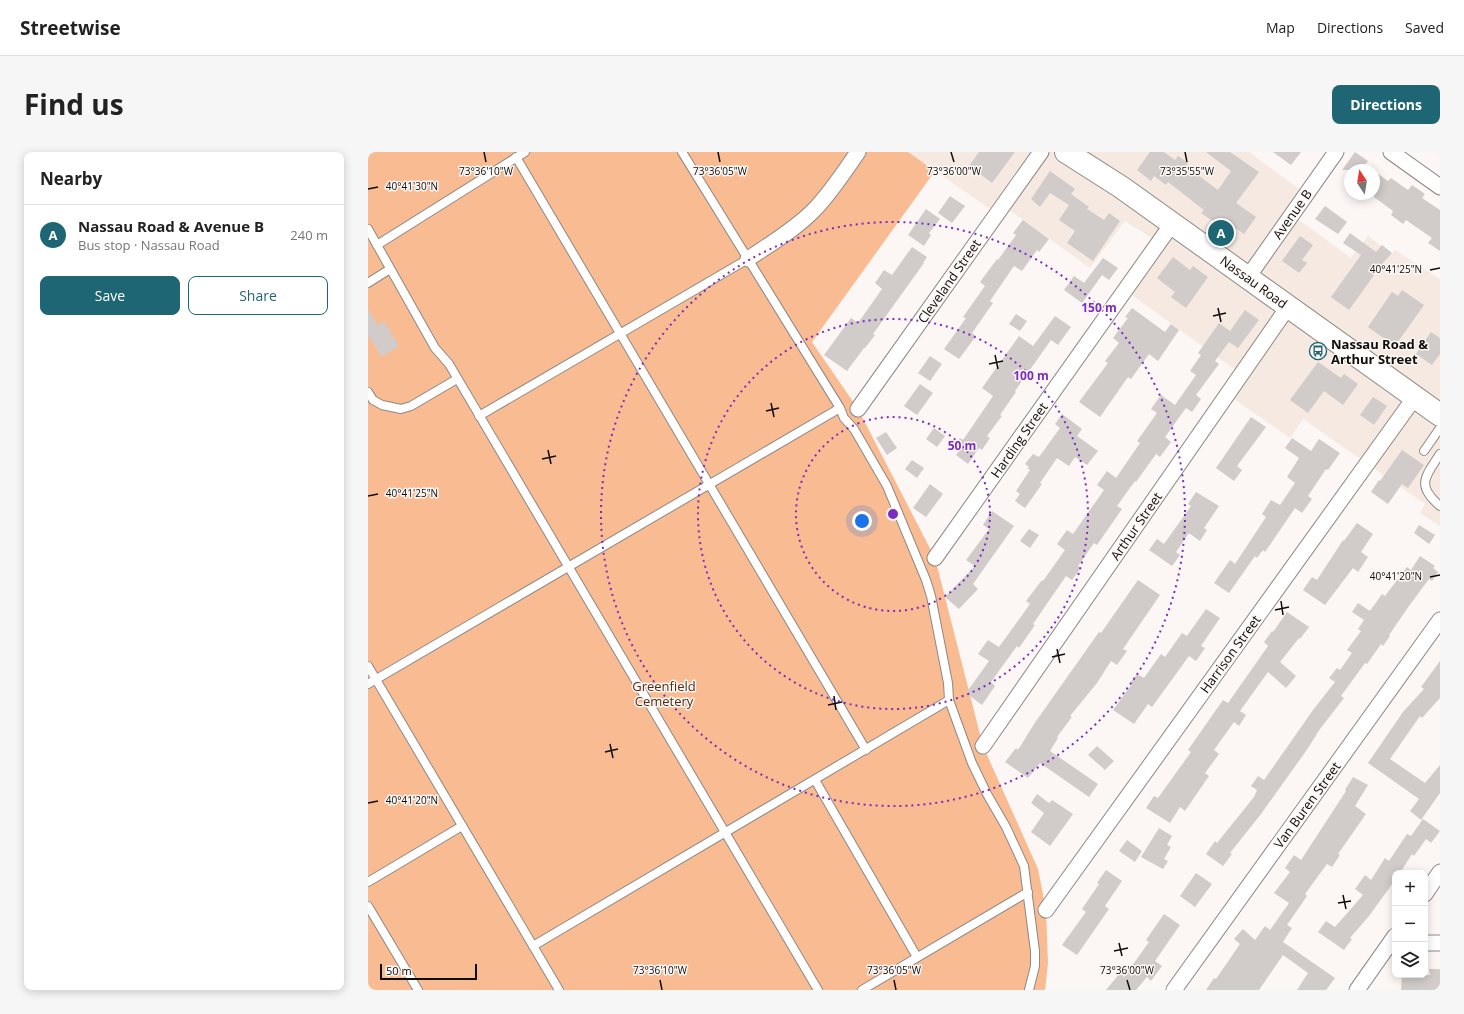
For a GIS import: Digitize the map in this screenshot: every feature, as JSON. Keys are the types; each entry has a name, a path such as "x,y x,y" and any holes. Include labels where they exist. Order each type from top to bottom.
{"main road":[{"name":"Nassau Road","path":"1077,154 1172,224 1440,415"}],"street":[{"path":"748,259 812,212 823,200 858,152"},
{"name":"Cleveland Street","path":"858,410 1041,152"},
{"name":"Avenue B","path":"1248,277 1336,152"},
{"path":"1391,152 1440,186"},
{"name":"Harding Street","path":"935,558 1172,224"},
{"name":"Arthur Street","path":"983,746 1288,307"},
{"name":"Harrison Street","path":"1046,910 1414,397"},
{"name":"Van Buren Street","path":"1174,990 1440,620"},
{"path":"1428,890 1440,872"},
{"path":"1357,990 1392,941"},
{"path":"1428,943 1440,943"}],"lane":[{"path":"377,245 525,152"},
{"path":"682,152 840,408 844,418 854,429 887,486 926,580 931,596 947,676 949,700 972,763 987,794 1006,826 1024,866 1035,951 1035,966 1029,990"},
{"path":"516,157 866,750"},
{"path":"368,229 435,348 449,364 818,990"},
{"path":"479,416 748,259"},
{"path":"368,283 390,269"},
{"path":"368,392 373,400 382,405 401,409 411,406 457,379"},
{"path":"368,684 840,408"},
{"path":"1424,451 1440,428"},
{"path":"1440,454 1425,478 1425,488 1434,501 1440,506"},
{"path":"368,666 559,990"},
{"path":"533,946 949,700"},
{"path":"815,780 917,957"},
{"path":"368,882 462,826"},
{"path":"862,990 1028,892"},
{"path":"368,906 418,990"}],"shaded area":[{"path":"908,152 1249,152 1306,194 1291,214 1351,258 1368,236 1392,254 1395,250 1440,279 1440,526 1420,513 1425,504 1303,419 1290,438 1231,397 1245,377 1125,290 1158,242 1125,221 1090,268 1004,206 997,214"}],"green space":[{"name":"Greenfield Cemetery","path":"368,152 908,152 935,171 812,342 858,409 935,558 983,746 1038,869 1046,910 1048,963 1045,990 368,990"}],"building":[{"path":"979,152 1015,152 992,183 969,166"},
{"path":"1150,152 1164,152 1175,160 1178,156 1188,163 1186,166 1218,190 1231,171 1206,152 1230,152 1259,172 1236,203 1256,217 1244,234 1224,220 1220,226 1201,213 1204,210 1168,182 1166,185 1154,176 1151,181 1137,170"},
{"path":"1273,152 1301,152 1291,165"},
{"path":"1355,152 1368,161 1366,164 1346,164"},
{"path":"1050,171 1075,189 1071,194 1089,207 1087,209 1104,220 1109,213 1120,221 1093,261 1067,243 1075,231 1059,220 1069,205 1050,193 1040,207 1031,199"},
{"path":"1380,175 1388,181 1391,178 1408,190 1412,185 1425,194 1422,198 1440,210 1440,251 1428,243 1432,238 1406,220 1403,224 1391,215 1393,211 1378,200 1380,200"},
{"path":"950,196 965,206 952,223 938,213"},
{"path":"1325,206 1347,222 1338,234 1315,219"},
{"path":"926,209 940,219 929,233 931,235 924,246 908,235"},
{"path":"1023,220 1049,239 1039,252 1037,250 1022,271 1014,266 990,301 993,303 972,333 976,336 959,359 944,349 966,318 963,317 985,286 980,282 1016,235 1013,233"},
{"path":"1350,233 1376,252 1382,245 1392,253 1382,264 1349,310 1331,297 1361,255 1343,243"},
{"path":"1300,236 1313,245 1302,260 1307,263 1299,273 1282,261"},
{"path":"912,247 927,257 924,263 873,334 875,335 847,371 824,355 851,318 858,323 882,289 875,283 884,270 892,275"},
{"path":"1173,257 1190,270 1193,266 1208,277 1186,308 1171,297 1175,292 1157,278"},
{"path":"1103,258 1118,268 1109,280 1102,275 1082,303 1064,290 1074,276 1084,283"},
{"path":"1402,290 1424,305 1395,346 1368,327 1392,292 1398,296"},
{"path":"1132,308 1165,332 1171,324 1179,330 1158,361 1149,354 1131,379 1128,377 1100,417 1079,402 1108,363 1105,361 1119,343 1113,338 1128,318 1125,317"},
{"path":"368,309 378,325 384,321 399,346 382,357 368,335"},
{"path":"1245,310 1259,320 1238,348 1229,342 1215,361 1219,364 1196,395 1201,399 1192,412 1186,408 1165,437 1171,442 1160,457 1156,454 1117,506 1122,509 1097,545 1094,543 1078,566 1081,568 1072,580 1066,576 1033,624 1035,625 1019,648 1017,646 991,682 995,686 982,705 966,693 989,661 978,654 988,640 999,647 1030,604 1026,601 1042,580 1043,581 1065,550 1057,544 1067,530 1073,534 1104,490 1097,485 1107,471 1116,478 1140,443 1137,441 1157,413 1151,409 1161,395 1175,405 1196,375 1190,371 1201,355 1198,353 1219,323 1230,331"},
{"path":"1016,314 1027,321 1020,331 1009,324"},
{"path":"1055,316 1071,327 1058,345 1051,340 1015,391 1016,392 1000,415 1002,416 987,436 990,438 982,450 979,448 968,464 956,455 959,451 954,448 960,438 963,440 993,396 982,388 1019,336 1033,346"},
{"path":"1431,332 1440,338 1440,354 1432,365 1416,354"},
{"path":"930,356 942,364 930,381 918,373"},
{"path":"1318,362 1341,378 1344,374 1358,384 1343,405 1324,391 1308,413 1290,400"},
{"path":"920,384 933,393 917,415 904,406"},
{"path":"1373,397 1387,406 1374,425 1360,415"},
{"path":"1062,414 1082,429 1077,436 1098,451 1087,465 1075,457 1069,466 1057,458 1040,483 1042,484 1025,508 1015,501 1020,494 1016,491 1030,470 1025,464 1033,454 1039,457 1060,428 1055,424"},
{"path":"1251,417 1266,427 1237,466 1242,470 1234,481 1216,468"},
{"path":"934,428 945,436 937,447 926,439"},
{"path":"886,432 897,448 887,455 876,438"},
{"path":"1292,438 1311,451 1319,439 1340,453 1328,470 1326,469 1308,496 1312,499 1302,513 1295,508 1265,552 1263,550 1257,558 1255,556 1229,593 1214,583 1230,560 1235,564 1266,517 1262,514 1271,500 1280,505 1295,483 1287,477 1299,458 1285,448"},
{"path":"1402,450 1424,465 1408,488 1402,484 1388,504 1371,492"},
{"path":"912,460 924,468 917,478 905,469"},
{"path":"930,484 943,494 926,517 913,508"},
{"path":"1196,492 1219,506 1204,528 1207,530 1200,541 1189,533 1176,552 1180,555 1172,566 1149,550 1157,539 1164,544 1191,506 1188,504"},
{"path":"992,511 1014,526 973,584 978,589 959,609 945,597 975,566 966,560 989,529 983,525"},
{"path":"1357,523 1373,534 1361,552 1368,557 1358,572 1353,568 1325,605 1303,590 1312,577 1317,580 1343,540 1344,541"},
{"path":"1419,525 1435,535 1429,544 1414,533"},
{"path":"1029,529 1039,535 1030,548 1020,541"},
{"path":"1420,556 1435,566 1433,568 1438,572 1432,581 1429,579 1389,635 1390,636 1383,646 1381,644 1367,664 1365,663 1341,696 1344,698 1320,729 1261,814 1230,853 1232,854 1223,866 1206,854 1215,841 1217,843 1254,797 1257,790 1251,786 1258,776 1264,780 1313,710 1335,682 1329,678 1337,668 1340,670 1352,653 1347,650 1361,631 1358,629 1364,620 1352,612 1358,603 1370,611 1382,594 1385,596 1407,567 1411,570"},
{"path":"1138,580 1160,595 1123,649 1127,651 1117,665 1111,661 1097,683 1070,716 1072,717 1057,737 1058,738 1050,751 1098,784 1089,797 1040,763 1028,778 1005,762 1016,748 1018,750 1058,690 1099,632 1101,633"},
{"path":"1206,609 1220,618 1201,646 1205,648 1196,661 1189,656 1152,707 1148,704 1134,724 1113,710 1132,684 1130,683 1137,674 1144,678 1161,654 1165,657 1182,633 1187,636"},
{"path":"1287,612 1309,627 1280,662 1296,676 1286,688 1268,672 1240,711 1246,715 1239,726 1234,722 1214,750 1219,754 1205,773 1209,776 1185,811 1180,807 1170,823 1146,808 1154,796 1158,798 1191,752 1188,750 1223,700 1228,703 1268,646 1264,642"},
{"path":"1440,661 1440,698 1422,718 1420,716 1390,759 1425,783 1440,765 1440,793 1421,820 1410,811 1419,799 1368,763 1403,712 1424,689 1421,687"},
{"path":"1097,746 1114,761 1105,770 1088,755"},
{"path":"1353,777 1368,785 1355,806 1366,814 1338,854 1340,855 1332,867 1327,864 1305,894 1307,896 1287,925 1292,928 1283,942 1335,978 1326,990 1297,990 1308,973 1283,955 1259,990 1206,990 1214,978 1216,979 1240,944 1234,939 1243,929 1255,940 1265,926 1270,930 1289,903 1274,893 1290,872 1285,868 1294,855 1301,860 1346,791 1345,790"},
{"path":"1037,794 1049,803 1052,800 1073,814 1050,846 1031,832 1044,813 1031,803"},
{"path":"1423,819 1440,831 1431,843 1426,839 1414,856 1412,854 1402,870 1392,870 1392,884 1369,916 1350,938 1352,939 1344,950 1318,932 1326,921 1335,927 1363,895 1355,889 1365,875 1371,880 1385,858 1389,861 1407,834 1411,836"},
{"path":"1159,828 1172,836 1167,845 1171,847 1164,859 1168,861 1163,869 1141,857"},
{"path":"1127,840 1142,851 1135,862 1119,851"},
{"path":"1106,870 1122,881 1105,906 1109,909 1077,955 1062,945 1086,912 1082,909 1099,884 1097,883"},
{"path":"1196,873 1212,884 1195,907 1180,896"},
{"path":"1164,914 1180,925 1155,961 1162,966 1151,981 1147,977 1136,990 1106,990 1120,973 1124,977 1149,942 1146,940"},
{"path":"1429,969 1440,969 1440,990 1401,990 1402,978 1428,978 1428,975 1430,975"}],"place":[{"name":"Nassau Road & Avenue B","path":"1221,233"},
{"name":"Nassau Road & Arthur Street","path":"1318,351"}]}
